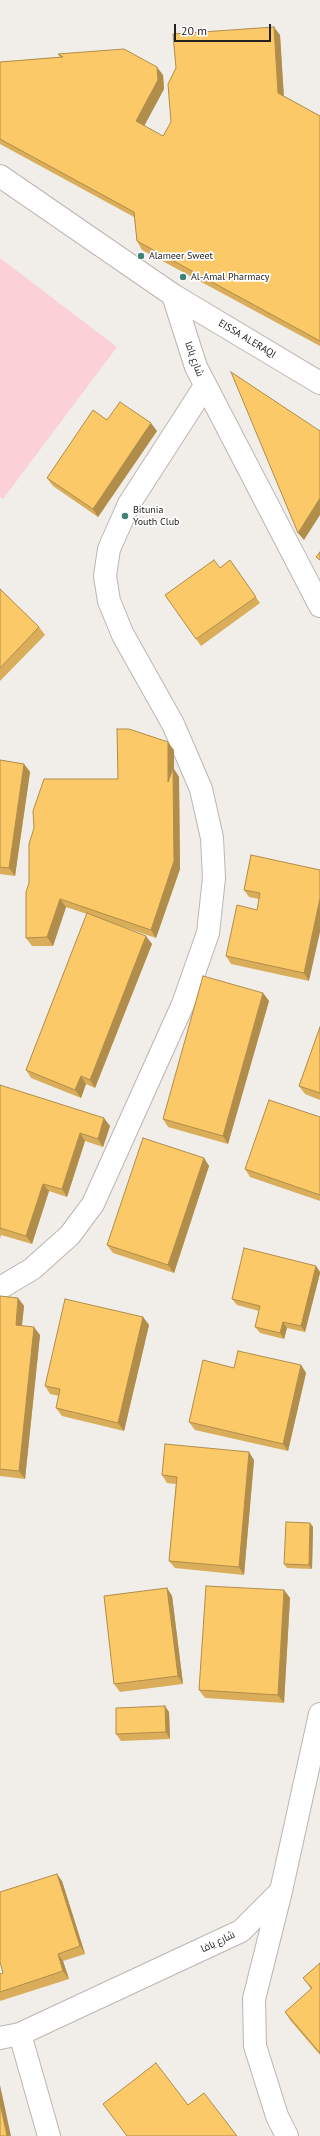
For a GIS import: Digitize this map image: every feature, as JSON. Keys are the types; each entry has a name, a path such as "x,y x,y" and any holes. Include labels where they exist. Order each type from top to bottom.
{"street":[{"path":"0,176 173,295"},
{"name":"EISSA ALERAQI","path":"173,295 320,383"},
{"name":"شارع يافا","path":"173,295 196,368 320,606"},
{"path":"0,1288 32,1269 70,1235 93,1204 183,1004 208,933 214,878 212,838 201,789 173,724 123,635 109,601 105,576 109,549 129,504 205,386"},
{"path":"287,2136 277,2116 255,2046 254,1999 281,1891 320,1714"},
{"name":"شارع يافا","path":"10,2036 241,1931 281,1891"},
{"path":"10,2036 49,2136"}],"shaded area":[{"path":"0,258 117,347 3,499 0,497"}],"building":[{"path":"274,27 278,93 320,116 320,341 137,241 134,212 0,139 0,62 63,57 58,54 124,49 157,67 158,80 136,121 163,136 171,122 168,84 176,68 173,34"},
{"path":"231,372 320,431 320,498 298,533"},
{"path":"120,402 151,423 93,509 47,478 93,410 107,420"},
{"path":"320,552 320,560 316,557"},
{"path":"214,560 220,568 230,560 256,597 196,639 165,595"},
{"path":"0,589 39,627 0,668"},
{"path":"117,729 129,729 168,742 168,782 173,768 174,861 151,930 60,899 47,937 26,938 26,892 29,883 29,844 34,828 33,811 44,779 118,779"},
{"path":"0,760 24,764 9,868 0,867"},
{"path":"251,855 320,870 320,898 304,973 226,956 237,905 257,910 260,893 244,890"},
{"path":"87,913 146,936 90,1080 81,1076 75,1090 26,1070"},
{"path":"203,976 263,993 223,1136 163,1119"},
{"path":"320,1027 320,1093 299,1086"},
{"path":"0,1085 104,1118 98,1139 80,1133 62,1189 43,1184 26,1236 0,1228"},
{"path":"269,1100 320,1117 320,1195 245,1169"},
{"path":"143,1138 204,1158 168,1265 107,1245"},
{"path":"244,1248 316,1266 301,1326 283,1322 280,1333 255,1327 260,1306 232,1299"},
{"path":"0,1296 18,1298 16,1325 34,1327 19,1471 0,1469"},
{"path":"65,1299 143,1317 118,1423 56,1408 60,1389 45,1386"},
{"path":"238,1351 301,1365 283,1444 189,1422 203,1360 234,1368"},
{"path":"165,1444 249,1452 239,1567 169,1561 177,1477 162,1475"},
{"path":"286,1522 310,1523 309,1565 284,1564"},
{"path":"206,1586 284,1590 278,1695 199,1690"},
{"path":"167,1588 178,1676 114,1684 104,1596"},
{"path":"165,1706 166,1732 116,1734 116,1708"},
{"path":"57,1874 80,1946 58,1954 63,1971 0,1992 0,1974 3,1973 0,1962 0,1892"},
{"path":"320,1963 320,2053 285,2012 312,1988 303,1978"},
{"path":"156,2063 188,2105 204,2093 237,2136 127,2136 103,2104"},
{"path":"0,2103 7,2136 0,2136"}],"place":[{"name":"Alameer Sweet","path":"141,256"},
{"name":"Al-Amal Pharmacy","path":"183,277"},
{"name":"Bitunia Youth Club","path":"125,516"}]}
